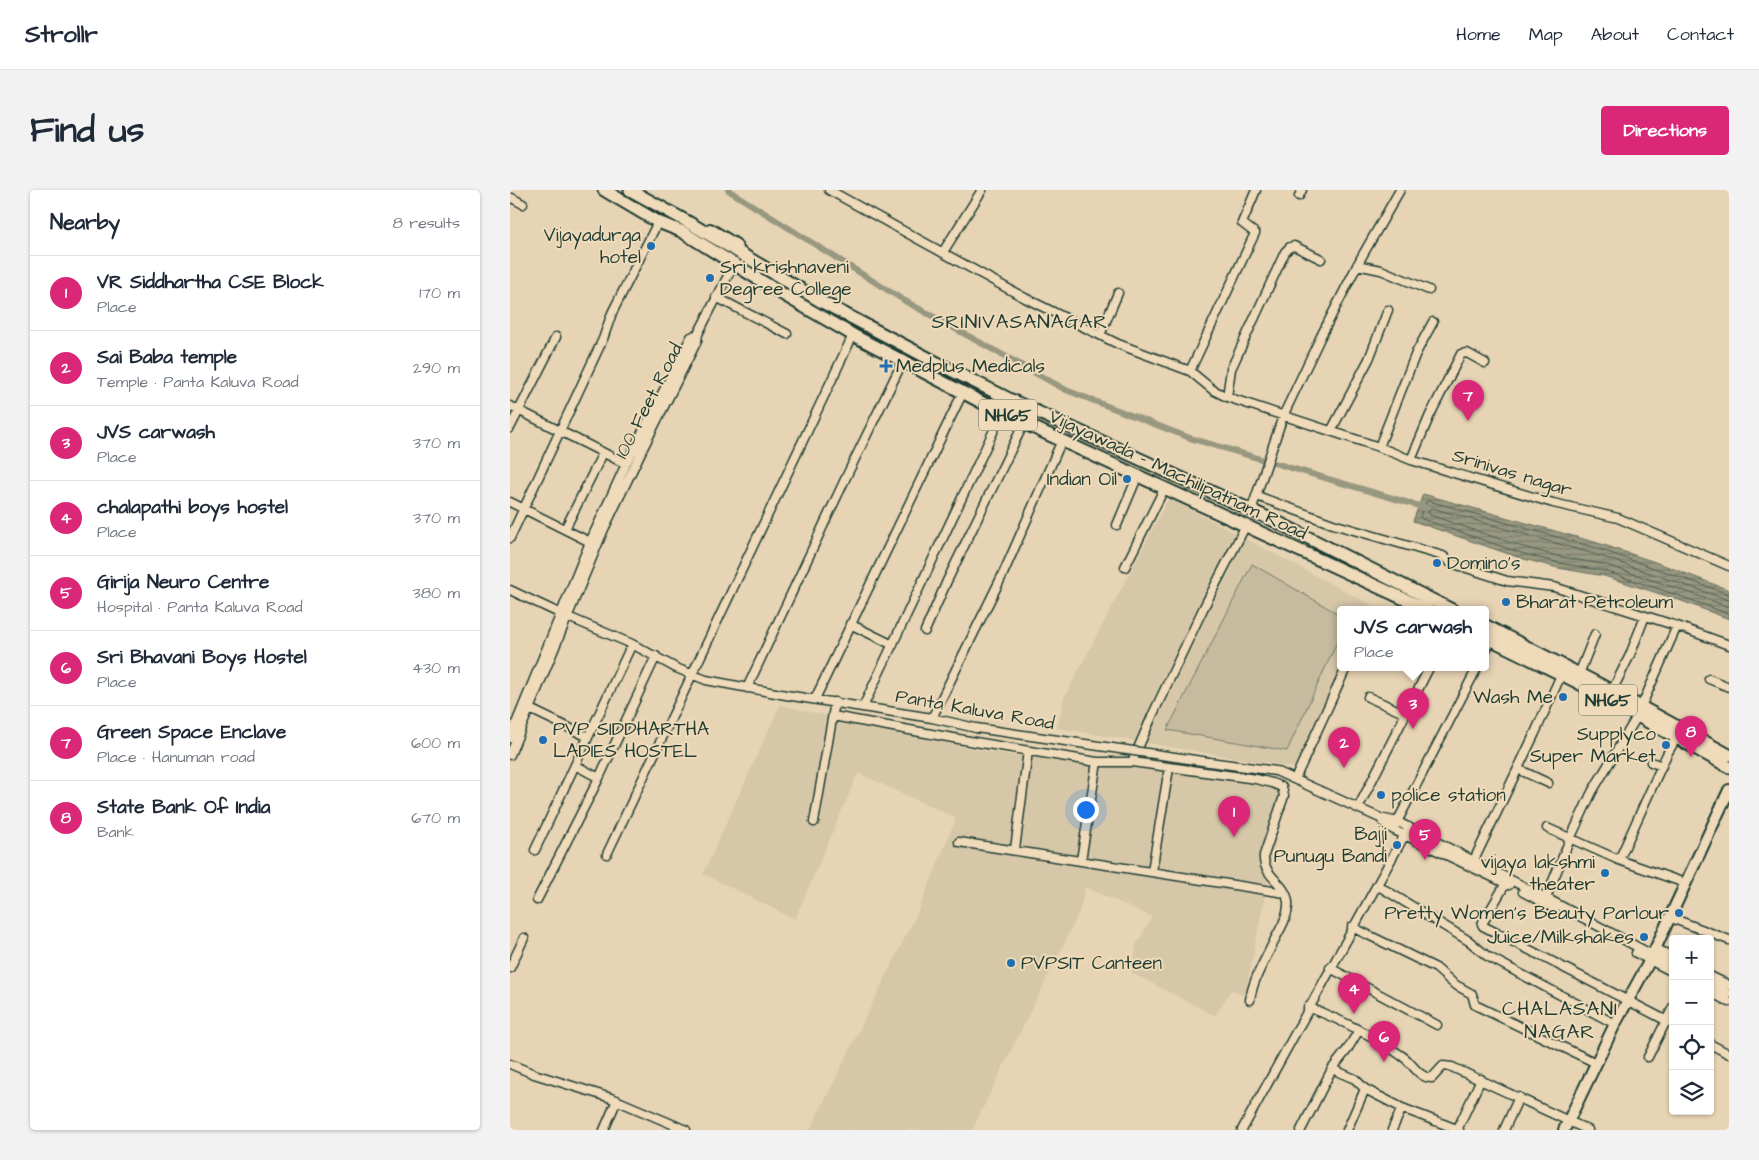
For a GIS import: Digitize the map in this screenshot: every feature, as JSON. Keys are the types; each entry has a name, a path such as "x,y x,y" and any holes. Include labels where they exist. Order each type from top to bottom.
{"highway":[{"name":"Vijayawada - Machilipatnam Road","path":"604,190 658,222 792,284 881,334 1007,398 1251,511 1444,606"},
{"name":"Vijayawada - Machilipatnam Road","path":"630,190 737,258 784,295 853,336 1002,413 1419,606"},
{"path":"784,295 792,284"},
{"name":"NH65","path":"1489,628 1612,691 1676,737 1729,763"},
{"name":"NH65","path":"1489,639 1561,675 1640,711 1729,763"}],"main road":[{"path":"642,190 731,241 735,244 737,258"},
{"path":"1566,1125 1615,1024 1652,954 1729,790"}],"street":[{"name":"Srinivas nagar","path":"829,190 1025,298 1118,344 1190,371 1213,390 1227,397 1379,447 1411,460 1553,503 1618,518 1729,566"},
{"path":"944,252 982,190"},
{"path":"1190,371 1255,233 1242,223 1256,190"},
{"path":"1251,511 1283,416 1357,265 1400,190"},
{"path":"510,197 523,204"},
{"path":"510,538 603,339 612,313 658,222"},
{"path":"1227,397 1231,369 1285,252 1294,246 1321,259"},
{"path":"698,334 737,258"},
{"path":"1357,265 1381,270 1429,290"},
{"path":"1100,335 1118,293"},
{"path":"716,297 786,334"},
{"path":"1331,431 1369,358 1388,310"},
{"path":"1379,447 1416,353 1433,322"},
{"name":"100 Feet Road","path":"510,755 530,709 590,542 626,464 691,337 698,334"},
{"name":"100 Feet Road","path":"510,738 604,530 697,341 698,334"},
{"path":"607,854 853,336"},
{"path":"510,428 556,337"},
{"path":"1411,460 1430,415 1461,354 1466,353 1485,363"},
{"path":"747,688 903,362"},
{"path":"815,699 962,392"},
{"path":"510,406 626,464"},
{"path":"863,707 1002,413"},
{"path":"925,630 1024,423"},
{"path":"932,718 1003,574 1062,440"},
{"path":"564,529 604,453"},
{"path":"1117,525 1138,475"},
{"path":"1125,567 1165,487"},
{"path":"1256,496 1333,524 1443,556 1450,563 1507,581 1554,587 1677,626 1729,645"},
{"path":"510,502 590,542"},
{"path":"1132,762 1203,608 1246,525"},
{"name":"Panta Kaluva Road","path":"510,590 564,616 632,644 691,675 706,680 932,718 976,728 1276,771 1380,818 1398,822 1409,827 1669,964"},
{"path":"1612,691 1630,655 1645,616"},
{"path":"850,624 893,645"},
{"path":"1546,898 1592,792 1640,711 1677,626"},
{"path":"1579,674 1595,634"},
{"path":"535,850 632,644"},
{"path":"537,900 599,778 656,656"},
{"path":"1295,779 1345,671"},
{"path":"1358,808 1428,671"},
{"path":"1394,830 1475,671"},
{"path":"1474,860 1561,675"},
{"path":"1709,679 1729,687"},
{"path":"1368,697 1406,714"},
{"path":"814,822 835,702"},
{"path":"530,709 588,737"},
{"path":"833,716 1096,762 1132,762 1256,779 1282,787 1284,796 1263,863 1267,871 1285,893 1288,901 1284,921 1254,983 1250,1000"},
{"path":"1619,860 1676,737"},
{"path":"1015,850 1028,751"},
{"path":"1082,860 1096,762"},
{"path":"1651,762 1662,766"},
{"path":"575,765 599,778"},
{"path":"1152,871 1169,768"},
{"path":"1518,769 1548,783"},
{"name":"Panta Kaluva Road","path":"1380,818 1394,830 1506,883 1584,923 1652,954 1669,969"},
{"path":"1242,1130 1352,927 1409,827"},
{"path":"1547,828 1619,860 1685,882"},
{"path":"958,842 1285,893"},
{"path":"1506,883 1485,918 1483,926 1669,1022 1648,1057"},
{"path":"1377,885 1469,940 1487,956 1615,1024"},
{"path":"1669,917 1729,940"},
{"path":"1352,927 1436,968 1454,984 1472,994 1475,1004 1596,1063"},
{"path":"510,968 524,938"},
{"path":"1652,954 1669,956"},
{"path":"1330,968 1437,1025"},
{"path":"1714,978 1729,985"},
{"path":"1714,986 1729,994"},
{"path":"1714,994 1729,1002"},
{"path":"1308,1007 1334,1017 1395,1051 1410,1061 1420,1075 1432,1078 1443,1066 1448,1066 1482,1079 1519,1097 1566,1125 1588,1130"},
{"path":"1301,1130 1332,1069 1347,1050 1359,1030"},
{"path":"1714,1046 1729,1054"},
{"path":"510,1064 534,1074 617,1100 686,1130"},
{"path":"1332,1069 1355,1079 1365,1089 1402,1108 1458,1130 1482,1079"},
{"path":"1347,1130 1365,1089"},
{"path":"1504,1130 1519,1097"},
{"path":"604,1130 617,1100"},
{"path":"1392,1130 1402,1108"},
{"path":"1435,1130 1439,1122"}],"shaded area":[{"path":"1169,498 1373,606 1337,606 1337,671 1342,671 1296,768 1057,728 1064,698"},
{"path":"1252,564 1337,613 1337,643 1287,751 1167,730"},
{"path":"780,705 968,748 1011,755 1287,783 1245,996 1231,990 1215,1016 1132,973 1136,945 1152,917 1085,887 1079,913 972,1130 810,1130 921,905 956,818 858,773 795,919 703,874"}],"water":[{"path":"1423,494 1598,543 1661,564 1729,590 1729,619 1679,600 1604,576 1558,568 1520,558 1413,521"}],"waterway":[{"path":"728,190 905,301 1066,390 1190,438 1426,508"}],"place":[{"name":"Vijayadurga hotel","path":"651,246"},
{"name":"Sri krishnaveni Degree College","path":"710,278"},
{"name":"Medplus Medicals","path":"886,366"},
{"name":"Green Space Enclave","path":"1468,421"},
{"name":"Indian Oil","path":"1127,479"},
{"name":"Domino's","path":"1437,563"},
{"name":"Bharat Petroleum","path":"1506,602"},
{"name":"Wash Me","path":"1563,697"},
{"name":"JVS carwash","path":"1413,729"},
{"name":"PVP SIDDHARTHA LADIES HOSTEL","path":"543,740"},
{"name":"Supplyco Super Market","path":"1666,745"},
{"name":"State Bank Of India","path":"1691,757"},
{"name":"Sai Baba temple","path":"1344,768"},
{"name":"police station","path":"1381,795"},
{"name":"VR Siddhartha CSE Block","path":"1234,837"},
{"name":"Bajji Punugu Bandi","path":"1397,845"},
{"name":"Girija Neuro Centre","path":"1425,860"},
{"name":"vijaya lakshmi theater","path":"1605,873"},
{"name":"Pretty Women's Beauty Parlour","path":"1679,913"},
{"name":"Juice/Milkshakes","path":"1644,937"},
{"name":"PVPSIT Canteen","path":"1011,963"},
{"name":"chalapathi boys hostel","path":"1354,1014"},
{"name":"Sri Bhavani Boys Hostel","path":"1384,1062"}],"district":[{"name":"SRINIVASANAGAR","path":"1020,322"},
{"name":"CHALASANI NAGAR","path":"1560,1020"}]}
